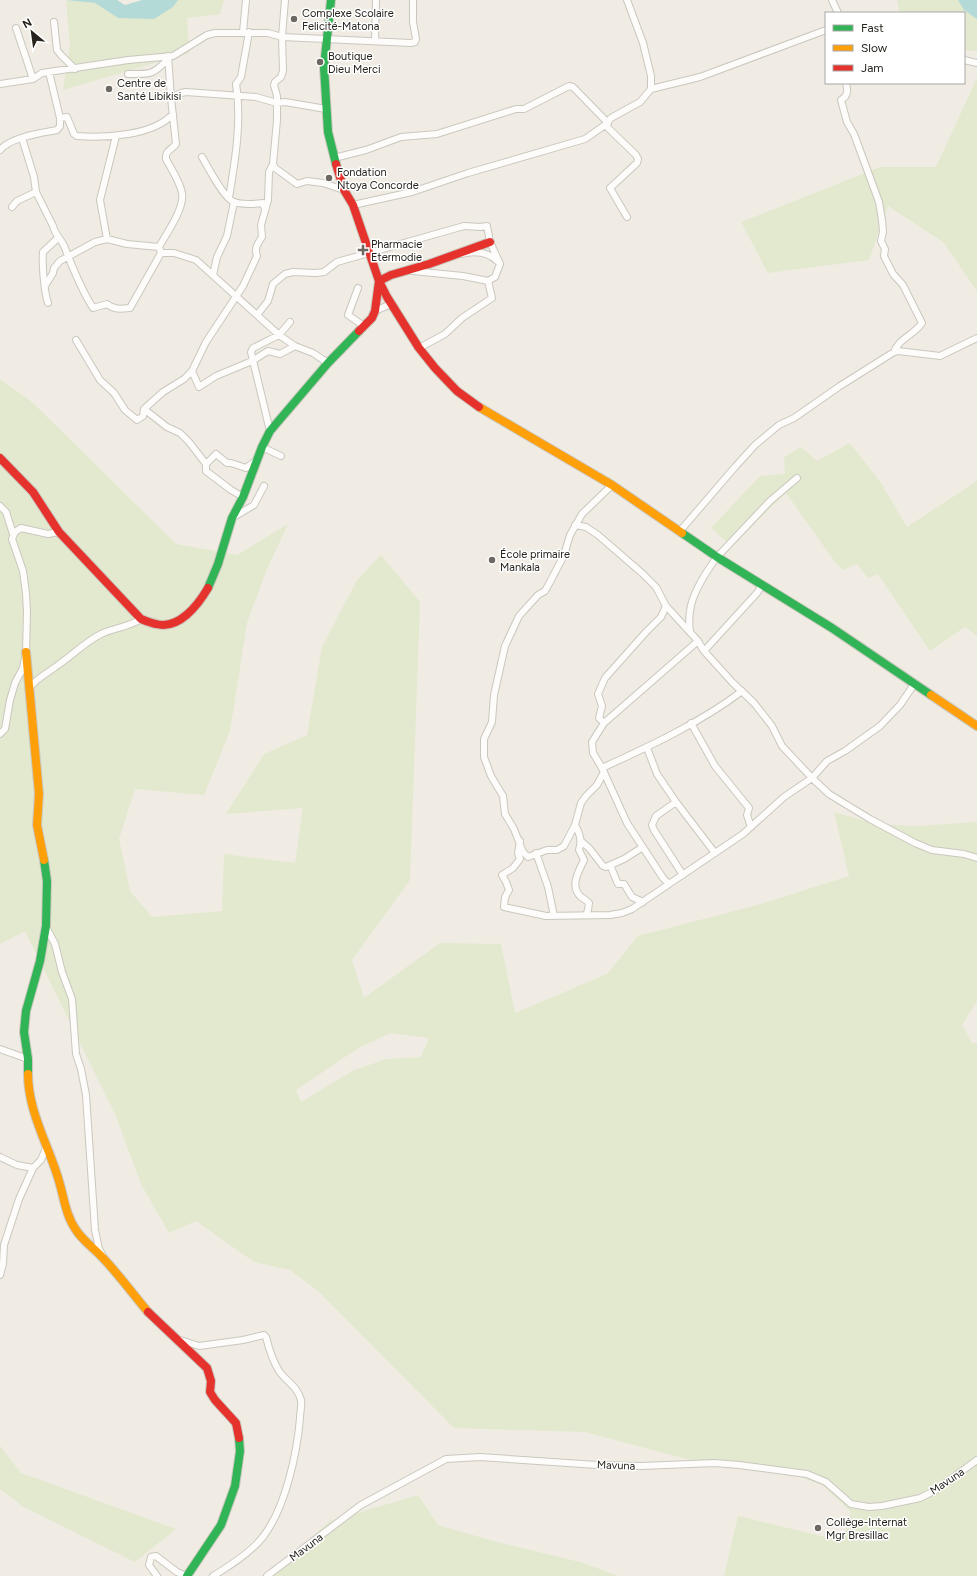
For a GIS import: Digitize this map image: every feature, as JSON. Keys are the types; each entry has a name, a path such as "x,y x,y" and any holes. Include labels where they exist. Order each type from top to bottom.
{"street":[{"path":"213,275 217,257 227,236 239,122 236,84 241,77 246,32 246,0"},
{"path":"76,340 100,380 114,393 125,410 137,420 143,416 144,409 163,392 184,379 192,371 206,342 243,286 257,256 255,252 257,244 262,237 261,225 268,196 269,172 273,164 277,103 274,85 275,82 281,77 283,71 282,37 285,0"},
{"path":"331,0 324,66 328,132 334,158 344,190 353,205 379,281 391,304 419,348 435,368 457,391 484,410 612,485 717,557 832,628 977,726"},
{"path":"375,41 376,0"},
{"path":"0,84 33,79 42,73 128,60 168,58 176,55 211,34 246,32 268,33 282,37 415,42 413,0"},
{"path":"627,0 643,43 650,68 651,89"},
{"path":"832,0 838,12"},
{"path":"54,22 57,50 75,69"},
{"path":"16,28 33,79"},
{"path":"353,205 412,192 468,173 577,142 595,134 611,118 640,102 651,89 700,77 825,30"},
{"path":"128,74 153,73 168,58"},
{"path":"22,138 34,177 36,192 58,238 64,246 84,294 93,308 107,304 111,308 115,309 130,308 181,207 182,199 180,188 166,160 166,155 169,150 176,144 168,58"},
{"path":"965,60 977,63"},
{"path":"0,150 5,145 22,138 58,130 60,126 60,118 49,72"},
{"path":"846,84 848,91 847,95 841,100 842,107 854,134 879,202 883,232 881,241 884,249 884,256 893,274 903,285 922,323 918,329 896,346 894,352"},
{"path":"334,158 366,150 401,137 437,134 516,108 524,109 569,86 573,87 638,159 637,163 610,188 627,217"},
{"path":"171,98 183,92 238,97 256,97 277,103 285,102 326,109"},
{"path":"60,118 67,117 76,136 116,136 162,124 173,114"},
{"path":"107,238 100,200 116,136"},
{"path":"202,157 231,200"},
{"path":"273,164 275,168 297,184 307,181 323,183 344,190"},
{"path":"12,207 17,201 36,192"},
{"path":"231,200 263,203 265,209"},
{"path":"257,315 268,301 273,284 285,274 293,272 324,272 337,262 430,234 464,226 487,226 490,242 500,264 495,277 488,281 463,276 409,270"},
{"path":"48,303 45,293 43,252 58,238"},
{"path":"45,286 53,273 54,268 60,261 94,242 107,238 127,244 174,253 194,259 279,335 295,346 313,353 328,363"},
{"path":"379,281 395,273 409,270 472,246 490,242"},
{"path":"446,257 466,253 481,253 491,255 500,264"},
{"path":"0,458 33,492 58,532 135,614 141,619 157,625 170,624 182,619 193,610 208,589 218,564 232,518 243,497 262,447 270,432 328,363 372,318 375,311 379,281"},
{"path":"419,348 445,334 462,318 492,298 488,281"},
{"path":"358,288 348,315 364,326"},
{"path":"375,311 391,304"},
{"path":"270,432 252,361 251,350 279,335 290,322"},
{"path":"680,531 755,445 779,425 794,418 840,386 894,352 898,351 940,356 977,338"},
{"path":"192,371 199,387 216,376 252,361 268,352 280,354 295,346"},
{"path":"144,409 167,427 180,433 206,464 206,470 230,490 243,497"},
{"path":"262,447 281,456"},
{"path":"206,464 216,454 226,463 231,462 246,468 258,458"},
{"path":"690,631 690,610 694,596 717,557 770,501 797,478"},
{"path":"612,485 582,514 570,535 564,555 545,591 538,595 520,616 505,646 494,695 492,722 484,739 484,757 491,776 503,796 505,814 520,841 523,852 528,856 562,848 570,837 581,803 597,785 603,770 647,748 691,723 726,703 742,691"},
{"path":"232,518 254,505 264,486"},
{"path":"0,506 6,512 13,534 12,543 23,571 26,593 26,652 39,794 37,825 44,850 47,881 46,926 40,961 26,1011 24,1032 28,1059 28,1082 33,1108 46,1148 59,1180 70,1221 77,1232 104,1259 152,1317 207,1368 212,1381 210,1392 215,1400 236,1423 238,1432 240,1451 235,1486 221,1525 187,1576 177,1572 156,1556 151,1557 149,1565 156,1576"},
{"path":"575,525 586,527 598,535 656,587 666,606 690,631 704,651 733,683 754,703 772,726 782,746 829,794 870,819 915,843 932,850 964,854 977,858"},
{"path":"13,534 21,528 48,534 58,532"},
{"path":"704,651 757,593 762,585"},
{"path":"604,723 598,718 602,706 598,694 605,678 661,617 666,606"},
{"path":"29,688 36,680 58,666 77,650 101,634 141,619"},
{"path":"669,884 663,878 627,823 603,770 593,753 592,742 604,723 698,641"},
{"path":"0,734 5,729 10,700 15,683 23,668 26,652"},
{"path":"520,841 518,853 520,859 513,868 502,875 509,890 505,897 504,907 546,916 622,913 643,902 752,827 784,797 812,778 827,761 845,751 880,726 900,705 915,683"},
{"path":"691,723 715,766 749,808 747,815 752,827"},
{"path":"647,748 657,774 676,802 715,853"},
{"path":"676,802 656,816 652,825 683,875"},
{"path":"575,825 582,842 589,848 603,866 606,867 624,859 643,847"},
{"path":"582,842 579,850 584,860 575,877 581,896 589,903 586,915"},
{"path":"536,853 548,887 554,916"},
{"path":"610,865 618,884 624,884 632,897 643,902"},
{"path":"46,926 55,944 62,972 72,999 76,1054 81,1069 86,1095 96,1230 99,1249 104,1259"},
{"path":"0,1049 28,1059"},
{"path":"0,1275 5,1240 33,1168 41,1160 46,1148"},
{"path":"0,1157 17,1165 33,1168"},
{"path":"174,1338 199,1346 243,1340 264,1335 277,1367 297,1391 301,1401 298,1440 287,1485 278,1510 265,1535 250,1549 213,1576"},
{"name":"Mavuna","path":"267,1576 362,1505 446,1459 480,1457 597,1465 641,1466 715,1463 739,1465 807,1474 826,1482 851,1504 869,1507 882,1506 920,1498 936,1490 977,1460"}],"green space":[{"path":"66,0 95,3 118,18 173,7 178,0 224,0 220,14 187,18 189,53 63,90 70,45"},
{"path":"897,0 958,0 964,10 977,19 977,51 965,50 965,12 900,12"},
{"path":"977,78 977,291 943,242 888,206 869,260 768,273 741,222 880,167 936,167"},
{"path":"0,379 32,402 176,544 237,555 288,524 266,571 247,623 230,731 204,795 135,789 119,839 130,891 152,917 222,911 224,854 295,863 303,808 226,814 264,754 307,735 322,647 357,580 381,555 420,602 410,880 352,960 364,998 440,943 501,944 515,1013 607,974 638,936 761,904 849,876 834,812 875,824 917,826 977,822 977,1001 962,1025 972,1043 977,1043 977,1576 724,1576 738,1516 842,1541 851,1512 822,1485 792,1474 698,1462 585,1432 454,1428 318,1291 290,1270 254,1262 196,1221 169,1233 141,1184 115,1114 25,931 0,944","holes":["391,1033 429,1038 421,1057 387,1059 354,1070 301,1102 296,1090 360,1047"]},
{"path":"850,443 881,483 907,527 977,481 977,636 965,627 930,651 878,574 868,578 857,564 843,570 835,562 786,493 731,546 711,528 760,476 785,474 784,457 801,447 817,461"},
{"path":"0,1446 21,1473 176,1529 135,1562 22,1506 0,1489"},
{"path":"418,1495 438,1525 497,1542 580,1562 619,1576 267,1576 330,1521"}],"water":[{"path":"66,0 117,0 125,5 142,0 178,0 173,7 154,19 118,18 95,3"},
{"path":"958,0 977,0 977,19 964,10"}],"traffic: fast":[{"path":"331,0 324,67 328,132 336,164"},
{"path":"208,588 218,564 232,518 243,497 262,447 270,431 328,363 359,331"},
{"path":"682,533 717,557 832,628 931,695"},
{"path":"28,1074 28,1059 24,1032 26,1011 40,961 46,926 47,881 44,860"},
{"path":"187,1576 221,1525 235,1486 240,1451 239,1438"}],"traffic: slow":[{"path":"479,407 612,485 682,533"},
{"path":"26,652 39,794 37,825 44,860"},
{"path":"931,695 977,726"},
{"path":"28,1074 31,1102 55,1168 73,1225 82,1238 115,1271 148,1312"}],"traffic: jam":[{"path":"336,164 344,190 353,205 379,281 387,297 419,348 435,368 457,391 479,407"},
{"path":"359,331 372,318 375,311 379,281 391,275 429,264 490,242"},
{"path":"0,458 33,492 59,532 141,619 150,623 164,625 180,620 199,602 208,588"},
{"path":"148,1312 207,1368 211,1381 210,1392 215,1400 236,1423 239,1438"}],"place":[{"name":"Complexe Scolaire Felicité-Matona","path":"294,19"},
{"name":"Boutique Dieu Merci","path":"320,62"},
{"name":"Centre de Santé Libikisi","path":"109,89"},
{"name":"Fondation Ntoya Concorde","path":"329,178"},
{"name":"Pharmacie Etermodie","path":"363,250"},
{"name":"École primaire Mankala","path":"492,560"},
{"name":"Collège-Internat Mgr Bresillac","path":"818,1528"}]}
